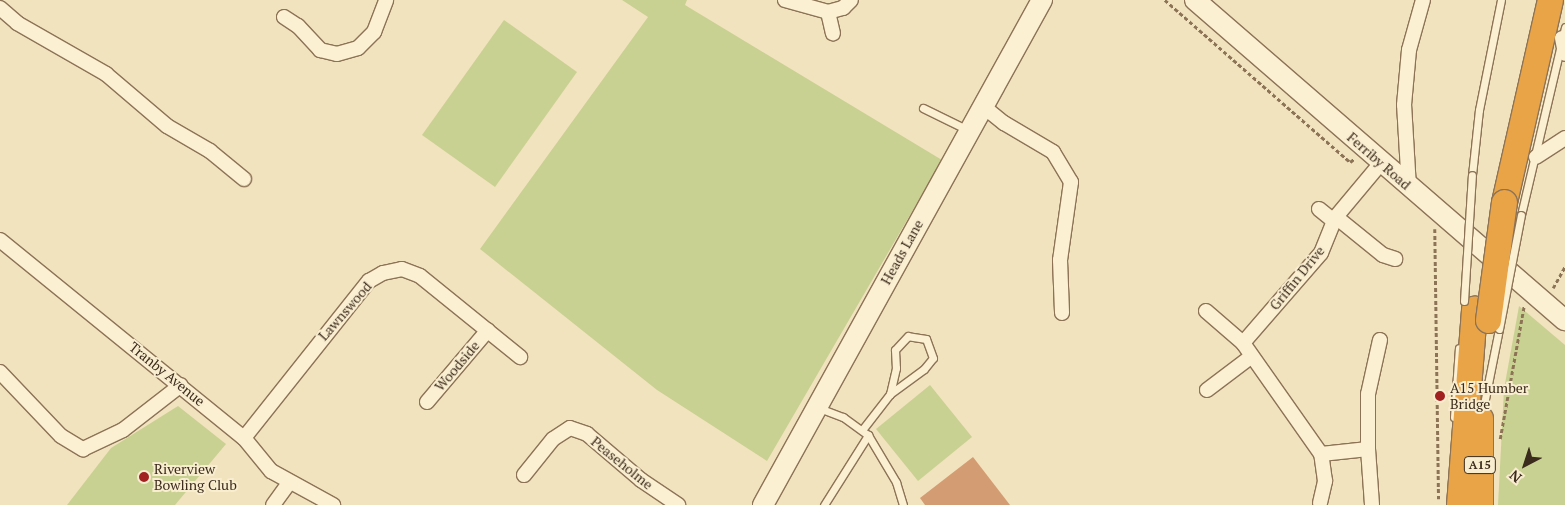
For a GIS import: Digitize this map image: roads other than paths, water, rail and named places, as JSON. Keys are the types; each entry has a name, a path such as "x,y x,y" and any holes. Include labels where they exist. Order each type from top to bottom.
{"highway":[{"path":"1506,203 1533,0"},
{"path":"1459,505 1465,400 1478,314 1506,203 1550,0"},
{"name":"A15","path":"1478,314 1480,505"}],"street":[{"path":"284,17 298,26 320,50 337,54 358,48 374,32 386,0"},
{"path":"785,0 828,12 844,8 851,0"},
{"name":"Heads Lane","path":"763,505 1042,0"},
{"path":"1409,188 1404,106 1409,50 1423,0"},
{"name":"Ferriby Road","path":"1202,2 1435,211 1565,320"},
{"path":"0,8 17,23 106,74 167,126 210,151 244,179"},
{"path":"828,12 833,32"},
{"path":"1563,32 1565,54"},
{"path":"984,106 1004,123 1053,152 1071,182 1060,260 1062,313"},
{"path":"1536,157 1565,138"},
{"name":"Griffin Drive","path":"1243,343 1321,253 1335,219 1381,163"},
{"path":"1319,209 1383,255 1395,259"},
{"name":"Tranby Avenue","path":"0,240 244,438 271,472 288,483 333,505"},
{"name":"Lawnswood","path":"244,438 369,281 383,272 402,269 420,276 520,357"},
{"path":"1206,311 1243,343 1321,454 1324,481 1320,502"},
{"name":"Woodside","path":"427,402 488,330"},
{"path":"1372,505 1368,450 1368,394 1380,340"},
{"path":"1208,390 1252,356"},
{"path":"0,372 61,436 83,449 123,430 181,385"},
{"name":"Peaseholme","path":"524,475 553,439 570,428 587,434 673,504"},
{"path":"1321,454 1368,450"},
{"path":"273,505 288,483"}],"lane":[{"path":"1478,314 1472,175 1479,110 1500,0"},
{"path":"1478,314 1506,203 1536,157 1563,32"},
{"path":"924,108 971,131"},
{"path":"824,505 865,433 890,394 896,368 895,350 908,336 926,340 933,358 924,369 890,394"},
{"path":"1454,422 1460,338"},
{"path":"817,406 843,417 865,433 896,482 902,505"},
{"name":"A15","path":"1454,451 1455,505"}],"place":[{"name":"A15 Humber Bridge","path":"1440,396"},
{"name":"Riverview Bowling Club","path":"144,477"}]}
